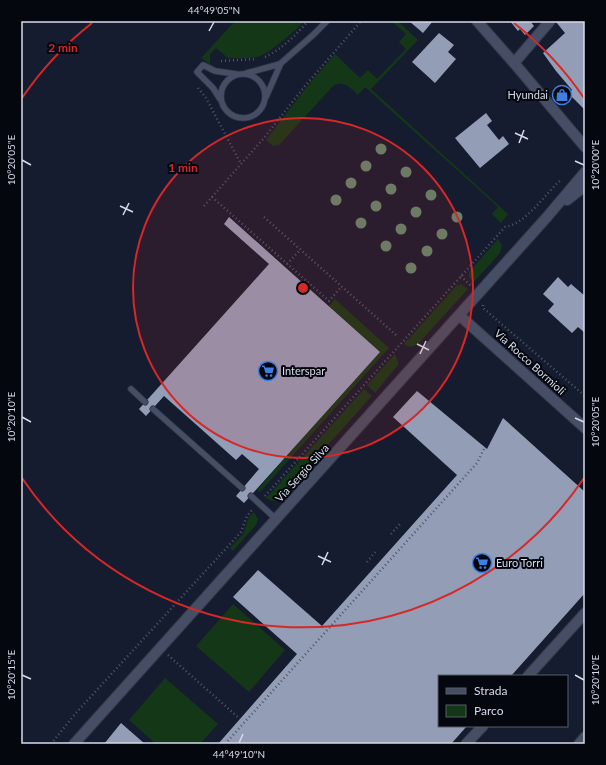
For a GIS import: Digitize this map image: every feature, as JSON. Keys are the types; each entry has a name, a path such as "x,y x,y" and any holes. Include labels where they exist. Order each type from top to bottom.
{"street":[{"path":"477,21 488,32"},
{"path":"480,21 585,148"},
{"path":"514,63 550,21"},
{"name":"Via Sergio Silva","path":"74,744 547,217 585,172"},
{"name":"Via Sergio Silva","path":"547,217 585,186"},
{"name":"Via Rocco Bormioli","path":"459,315 585,428"},
{"path":"529,675 585,613"},
{"path":"466,744 481,727"},
{"path":"579,744 585,737"}],"lane":[{"path":"222,105 221,95 223,86 229,78 282,63 327,21"},
{"path":"265,100 265,91 260,82 253,75 215,71 203,65 197,72 213,88 222,105 232,115 245,118 258,112 265,100 282,63"},
{"path":"131,389 145,402"},
{"path":"153,409 242,488"},
{"path":"251,496 276,519"}],"path":[{"path":"204,206 264,138 305,86 361,21"},
{"path":"51,744 75,714 241,532 247,516 258,503 505,227 513,225 524,218 565,177"},
{"path":"212,197 329,301 341,287"},
{"path":"264,217 396,335"},
{"path":"287,264 300,250"},
{"path":"461,276 483,296 483,308 585,396"},
{"path":"225,744 477,463 485,447"},
{"path":"391,534 400,524"},
{"path":"367,562 376,551"},
{"path":"147,636 240,719"}],"green space":[{"path":"235,21 305,21 275,47 257,57 228,58 216,48 210,54 210,64 201,58"},
{"path":"391,21 400,21 399,22 418,40 371,89 508,214 501,223 492,214 498,207 365,87 358,95 344,85 334,85 279,145 273,146 266,140 309,84 335,54 360,78 368,70 377,79 406,49 399,42 406,34"},
{"path":"498,239 502,245 500,253 474,282 469,277 469,272"},
{"path":"461,284 468,289 419,343 412,346 404,344 456,286"},
{"path":"335,299 389,348 260,492 257,490 379,352 329,306"},
{"path":"395,354 398,365 375,393 367,385"},
{"path":"364,389 372,396 281,497 274,501 266,498"},
{"path":"254,512 258,519 256,525 233,551 230,548 243,534 249,517"},
{"path":"233,604 285,650 249,692 196,646"},
{"path":"165,678 218,724 200,744 156,744 129,720"}],"building":[{"path":"409,21 433,21 423,33"},
{"path":"510,21 530,21 534,26 525,35 520,29 518,31"},
{"path":"585,21 585,110 569,94 572,90 543,53 565,33 556,22"},
{"path":"439,33 454,45 448,52 456,59 435,83 412,62"},
{"path":"486,113 492,121 487,125 499,140 503,136 509,144 480,168 455,138"},
{"name":"Interspar","path":"229,217 380,352 244,503 236,496 259,469 242,454 236,460 164,396 146,416 139,409 269,264 224,224"},
{"path":"558,277 568,287 571,284 585,296 585,333 578,327 572,333 548,311 554,304 543,294"},
{"name":"Euro Torri","path":"417,391 487,449 503,418 585,492 585,593 512,675 438,675 438,727 466,727 451,744 218,744 297,654 233,597 258,570 322,626 457,475 393,417"},
{"path":"121,723 145,744 104,744"}],"place":[{"name":"Hyundai","path":"562,95"},
{"name":"Interspar","path":"268,371"},
{"name":"Euro Torri","path":"482,563"}]}
